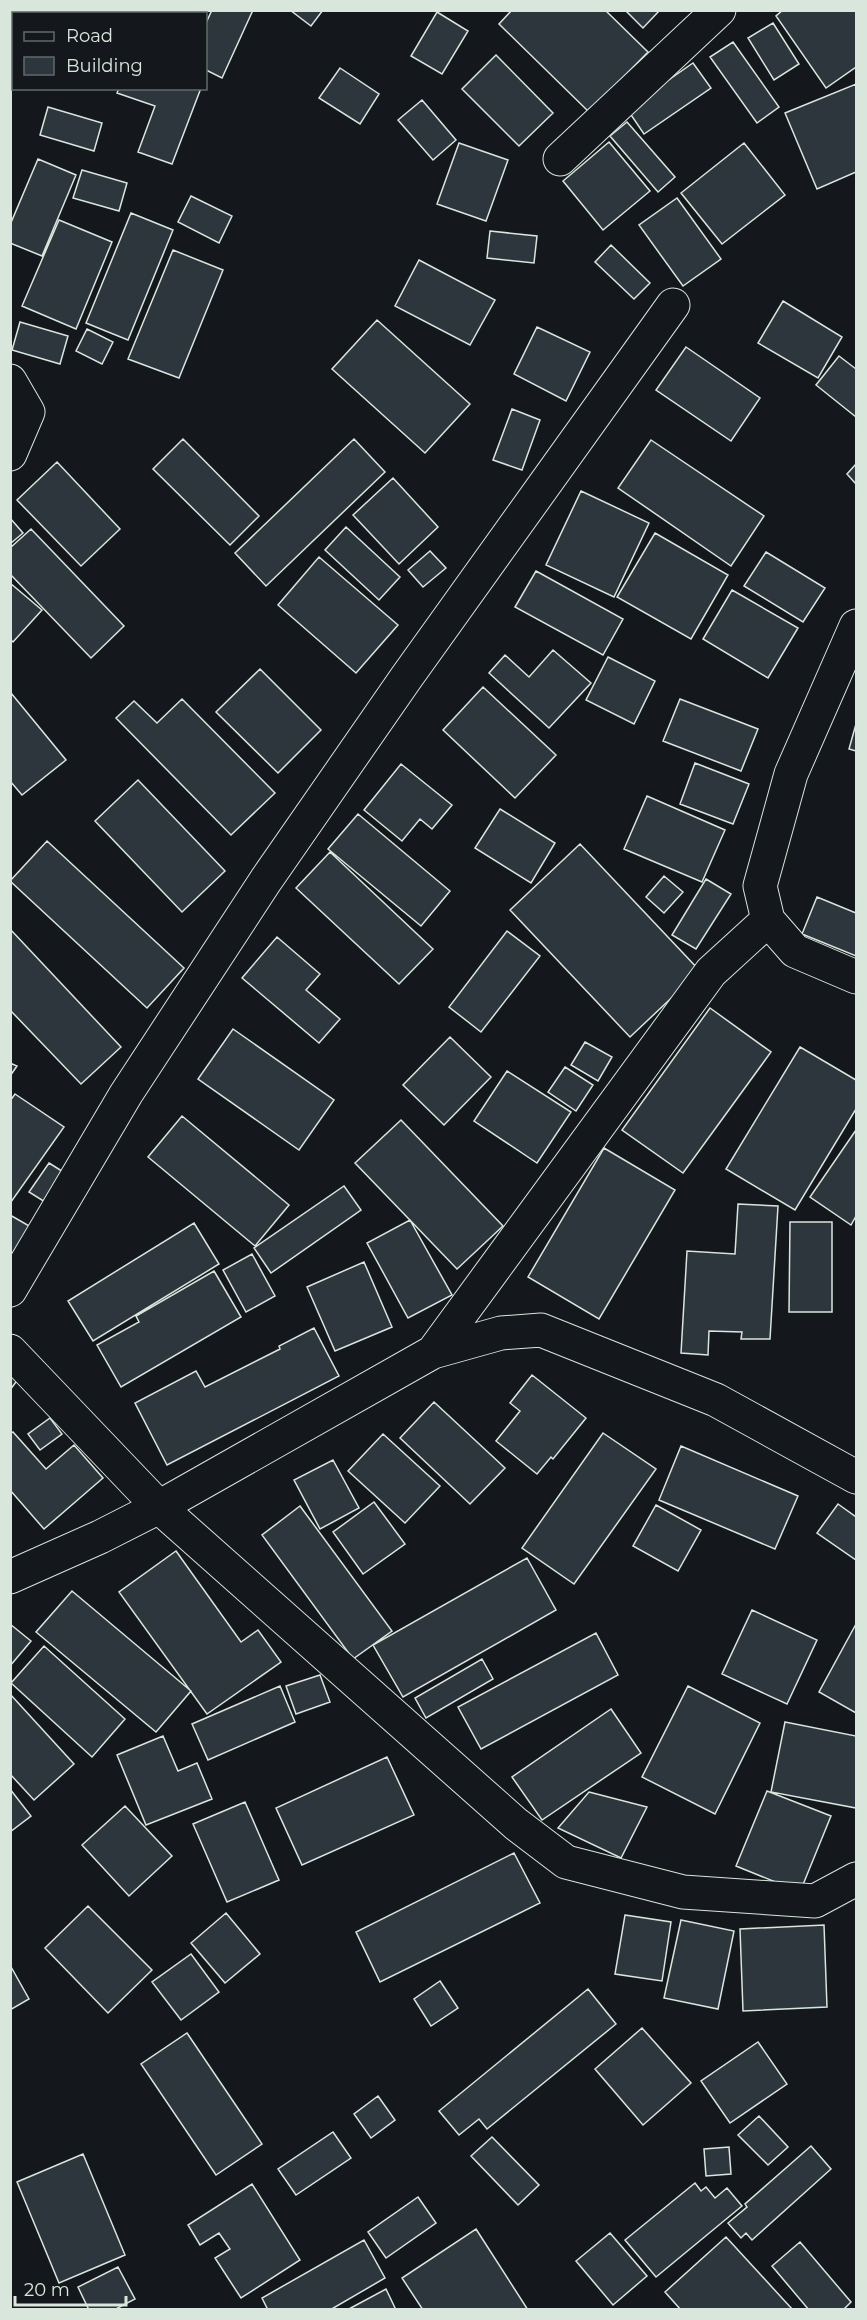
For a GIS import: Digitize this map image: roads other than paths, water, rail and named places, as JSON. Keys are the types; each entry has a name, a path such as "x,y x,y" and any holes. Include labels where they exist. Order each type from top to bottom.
{"street":[{"path":"560,159 719,10"},
{"path":"10,1290 126,1094 266,880 413,669 673,305"},
{"path":"10,381 28,412 10,454"},
{"path":"856,626 791,774 760,886 768,921 795,951 856,977"},
{"path":"432,1352 711,972 768,921"},
{"path":"10,1577 100,1537 159,1507 432,1352 501,1333 541,1330 716,1400 856,1477"},
{"path":"10,1351 159,1507 516,1824 566,1862 683,1892 768,1899 815,1901 856,1880"}]}
